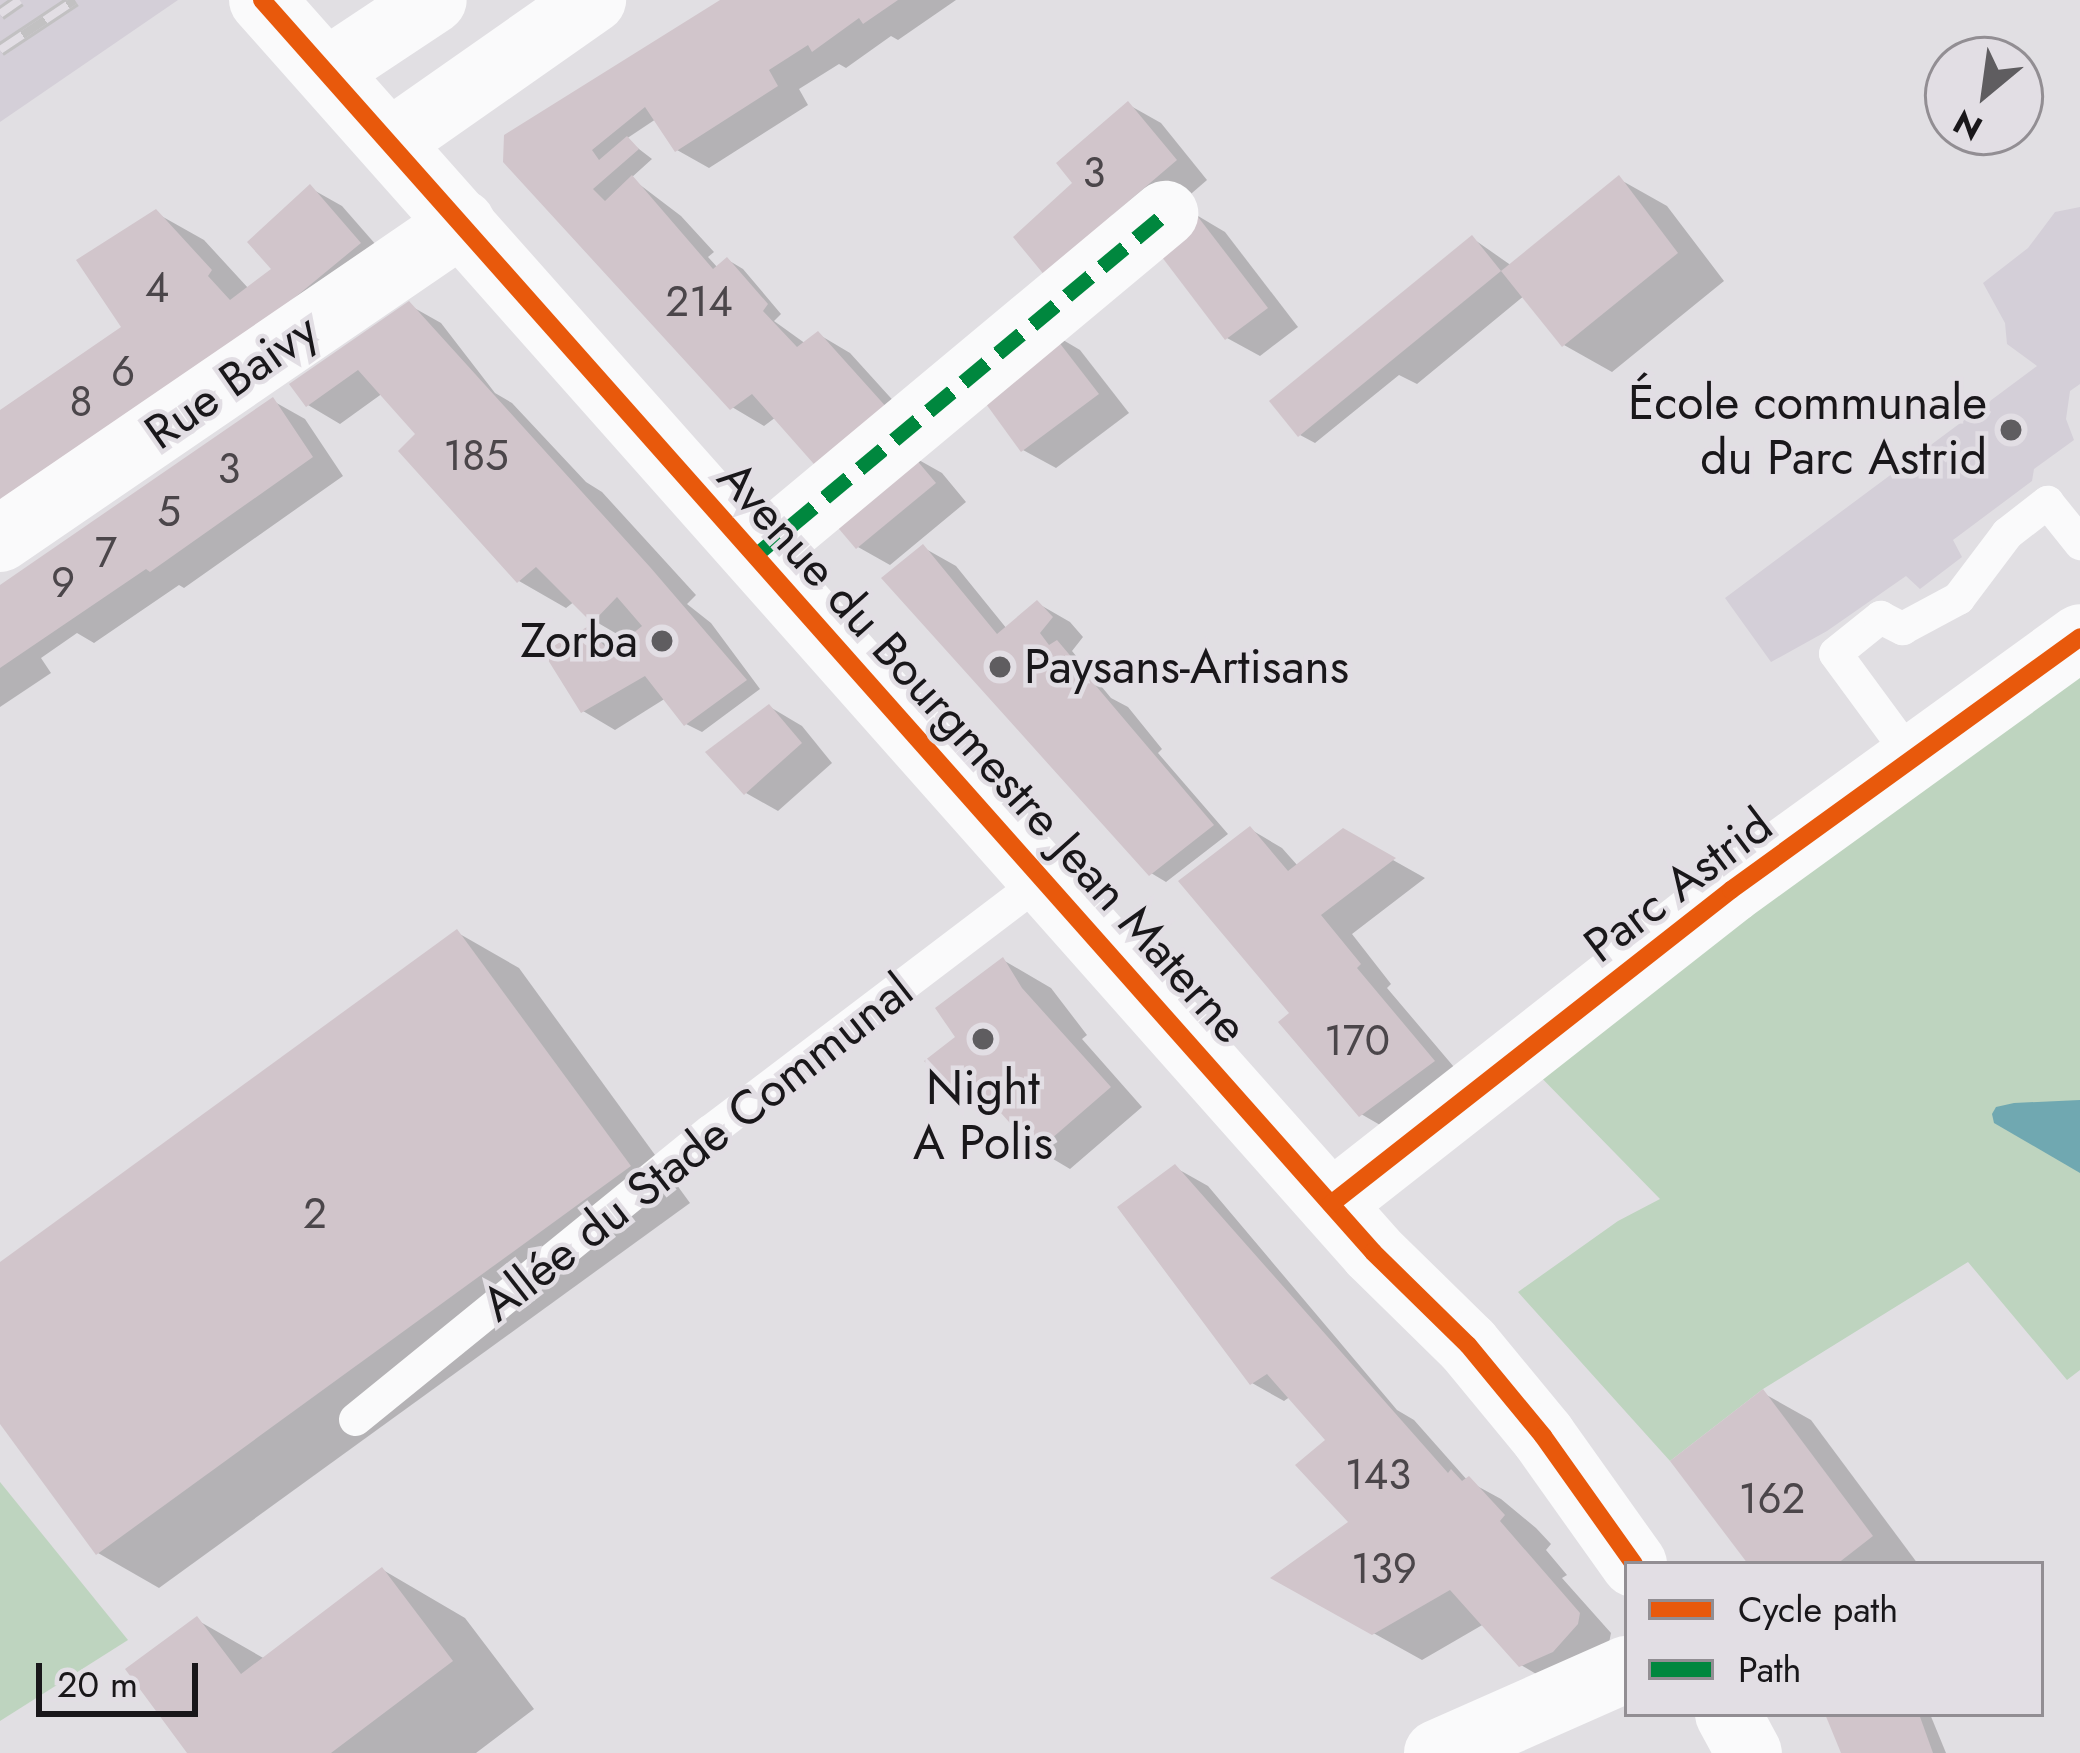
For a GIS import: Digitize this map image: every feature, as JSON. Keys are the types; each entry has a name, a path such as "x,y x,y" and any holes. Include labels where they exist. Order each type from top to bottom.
{"street":[{"name":"Avenue du Bourgmestre Jean Materne","path":"262,0 1331,1204 1498,1381 1632,1561"},
{"path":"327,71 434,0"},
{"path":"390,142 593,0"},
{"path":"756,555 1165,214"},
{"name":"Rue Baivy","path":"0,539 462,223"},
{"name":"Parc Astrid","path":"1331,1204 1732,890 2080,637"},
{"path":"1437,1753 1624,1670"},
{"path":"1730,1717 1750,1753"}],"lane":[{"path":"1912,758 1835,653 1880,617 1902,628 1958,598 2007,533 2047,502 2080,543"},
{"name":"Allée du Stade Communal","path":"355,1419 710,1131 1042,879"}],"shaded area":[{"path":"0,0 178,0 0,122"},
{"name":"École communale du Parc Astrid","path":"2080,207 2080,384 2070,391 2066,419 2074,440 2034,469 2032,481 1953,540 1962,557 1920,589 1906,576 1827,631 1771,662 1725,598 2037,366 2007,344 2005,323 1983,283 2028,248 2055,212"}],"green space":[{"path":"2080,667 2080,1370 2067,1380 1968,1262 1763,1389 1670,1461 1518,1292 1618,1221 1660,1199 1527,1063"},
{"path":"0,1482 128,1640 0,1721"}],"water":[{"path":"2080,1100 2080,1173 1994,1123 1992,1114 1996,1107 2014,1103"}],"building":[{"path":"720,0 898,0 863,24 859,18 812,52 808,45 769,70 778,86 675,152 645,107 592,150 599,160 627,136 639,149 593,189 605,201 632,175 713,269 727,257 768,304 763,311 797,347 818,331 898,420 828,480 752,394 730,410 503,162 504,135"},
{"path":"1128,101 1177,160 1109,218 1055,288 1013,237 1072,183 1056,163"},
{"path":"1619,175 1678,253 1562,347 1501,271"},
{"path":"310,184 361,243 270,318 0,504 0,410 121,327 76,260 156,209 212,270 208,276 230,300 271,269 247,242"},
{"path":"1192,209 1268,308 1225,340 1152,244"},
{"path":"1472,235 1501,271 1298,437 1269,401"},
{"path":"409,301 747,680 684,726 645,676 581,713 543,652 587,627 610,652 642,626 617,597 592,623 536,567 517,583 398,451 415,434 358,370 306,407 289,384"},
{"path":"1048,328 1099,394 1021,452 973,386"},
{"path":"273,397 313,457 150,572 146,569 0,668 0,585"},
{"path":"909,451 936,483 856,549 828,516"},
{"path":"923,544 997,634 1037,600 1053,617 1040,633 1049,645 1057,640 1214,825 1149,876 881,578"},
{"path":"769,704 802,743 744,795 705,752"},
{"path":"1250,826 1288,871 1343,828 1396,858 1321,915 1361,964 1357,968 1435,1061 1359,1117 1278,1022 1289,1013 1178,881"},
{"path":"457,929 631,1166 96,1555 0,1424 0,1262"},
{"path":"1003,957 1022,988 1111,1087 1036,1152 966,1074 949,1089 924,1061 955,1037 935,1008"},
{"path":"1175,1164 1448,1473 1451,1469 1462,1481 1469,1476 1505,1515 1500,1521 1580,1613 1578,1624 1553,1652 1519,1667 1450,1590 1372,1635 1270,1578 1348,1522 1295,1465 1325,1440 1267,1374 1250,1385 1117,1207"},
{"path":"1763,1389 1873,1536 1841,1561 1746,1561 1670,1461"},
{"path":"382,1567 453,1661 331,1753 187,1753 125,1669 197,1616 241,1674"},
{"path":"1826,1717 1920,1717 1933,1753 1841,1753"}],"railway":[{"path":"0,14 20,0"},
{"path":"0,50 75,0"}],"marked path":[{"path":"756,555 1165,214"}],"cycle path":[{"path":"262,0 1373,1252 1468,1345 1543,1436 1632,1561"},
{"path":"1331,1204 1731,890 2080,637"}],"place":[{"name":"École communale du Parc Astrid","path":"2011,430"},
{"name":"Zorba","path":"662,641"},
{"name":"Paysans-Artisans","path":"1000,667"},
{"name":"Night A Polis","path":"983,1039"}]}
